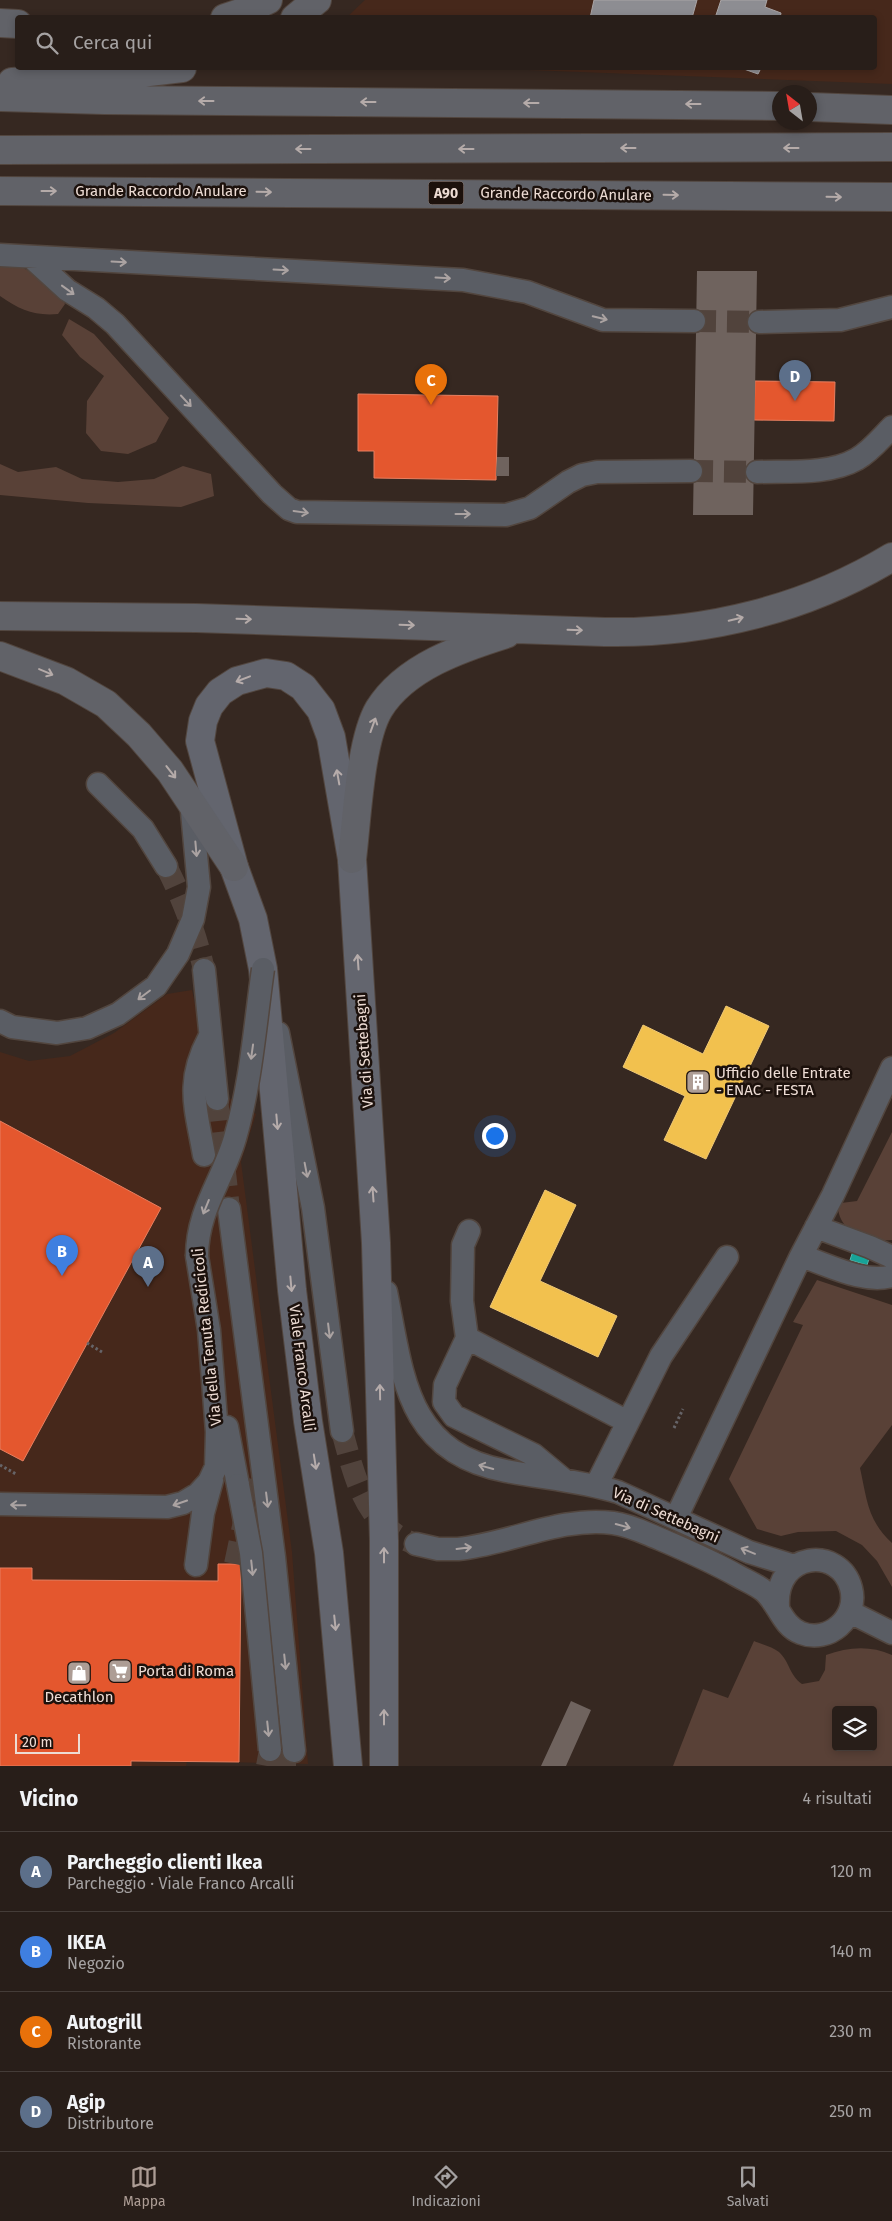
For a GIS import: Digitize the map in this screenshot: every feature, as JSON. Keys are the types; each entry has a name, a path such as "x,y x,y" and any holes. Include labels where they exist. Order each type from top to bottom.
{"highway":[{"path":"234,15 268,0"},
{"path":"300,15 317,0"},
{"path":"0,24 15,24"},
{"path":"0,83 165,70"},
{"path":"0,97 114,100 772,106"},
{"path":"817,107 892,110"},
{"path":"0,150 892,147"},
{"name":"Grande Raccordo Anulare","path":"0,191 892,197"},
{"path":"0,616 196,618 618,632 706,625 772,610 810,597 892,557"},
{"path":"0,606 196,618"},
{"path":"352,859 366,750 373,722 384,702 404,682 437,661 481,642 526,628"},
{"path":"0,656 66,681 106,704 145,742 170,771 234,867"}],"main road":[{"name":"Via di Settebagni","path":"234,867 202,753 201,731 210,706 220,692 237,681 266,673 286,676 297,682 314,698 325,717 331,737 352,859 376,1243"},
{"name":"Via della Tenuta Redicicoli","path":"234,867 253,919 263,969"},
{"name":"Viale Franco Arcalli","path":"263,969 292,1290 303,1381 329,1553 348,1766"},
{"path":"376,1243 384,1541 384,1766"}],"street":[{"path":"0,255 464,280 527,292 602,320 694,321"},
{"path":"32,258 67,290 106,315 116,324 272,494 289,510 325,514 506,514 530,508 561,486 582,475 597,472 691,471"},
{"path":"759,322 840,320 892,307"},
{"path":"757,472 844,465 858,458 871,448 892,427"},
{"path":"98,784 143,829 166,866"},
{"path":"0,1021 12,1027 57,1033 88,1028 118,1014 156,986 178,954 193,920 199,887 191,800"},
{"path":"263,969 284,1057 313,1208 342,1432"},
{"name":"Via della Tenuta Redicicoli","path":"196,1564 203,1513 216,1467 217,1432 209,1332 197,1256 198,1238 202,1218 227,1161 242,1112 263,969"},
{"path":"204,970 217,1099"},
{"path":"204,1155 193,1092 202,1052 211,1035"},
{"path":"676,1518 801,1256 834,1195 892,1068"},
{"path":"209,1332 251,1553 283,1750 290,1714 274,1558 226,1209 256,1472 254,1479"},
{"path":"816,1227 892,1257"},
{"path":"469,1231 463,1245 462,1301 467,1338 445,1385 444,1402 454,1416 534,1455 564,1480"},
{"name":"Via di Settebagni","path":"376,1243 406,1388 416,1412 432,1433 462,1457 481,1465 596,1486 639,1500 749,1552 794,1566"},
{"path":"801,1256 875,1279 892,1276"},
{"path":"596,1486 626,1421 661,1356 727,1257"},
{"path":"467,1338 626,1421"},
{"path":"0,1504 167,1507 183,1503 198,1494 208,1482 216,1467"},
{"path":"416,1544 438,1549 464,1548 587,1522 621,1524 657,1538 763,1589 778,1606"},
{"path":"817,1560 839,1568 847,1577 851,1588 850,1612 844,1622 835,1630 812,1636 800,1633 782,1617 778,1606 777,1594 780,1583 794,1566 805,1561 817,1560"},
{"path":"850,1612 892,1633"}],"path":[{"path":"87,1343 102,1352"},
{"path":"674,1428 683,1409"},
{"path":"0,1466 16,1474"}],"shaded area":[{"path":"365,0 892,0 892,84 524,70 877,70 877,15 349,15"},
{"path":"0,263 22,267 57,288 65,304 58,314 34,313 14,305 0,296"},
{"path":"69,319 94,334 169,418 156,442 128,454 101,451 86,433 87,401 104,376 80,357 62,335"},
{"path":"0,464 18,472 56,467 82,479 118,482 154,479 183,466 211,474 214,496 181,507 88,503 0,495"},
{"path":"192,990 201,1032 186,1103 232,1099 256,1114 241,1162 292,1552 308,1764 187,1761 186,1766 0,1766 0,1052 29,1061 70,1056 114,1033 167,994"},
{"path":"892,1132 892,1240 875,1240 858,1235 845,1225 840,1218 838,1209 841,1203 857,1201"},
{"path":"817,1280 892,1305 892,1425 860,1468 869,1508 877,1526 892,1543 892,1587 877,1561 862,1545 836,1531 798,1532 781,1536 757,1529 729,1479 803,1325 793,1322"},
{"path":"754,1641 779,1652 794,1677 802,1684 819,1681 825,1670 826,1655 834,1652 867,1648 892,1655 892,1766 673,1766 703,1689 728,1698"}],"building: Abitazioni":[{"name":"Ufficio delle Entrate - ENAC - FESTA","path":"726,1006 769,1026 706,1159 664,1140 685,1096 623,1067 643,1025 703,1054"},
{"path":"545,1190 576,1205 540,1281 617,1316 598,1357 490,1307"}],"building: Negozi":[{"path":"755,381 835,382 834,421 754,420"},
{"path":"358,394 498,396 496,480 374,478 374,451 358,451"},
{"path":"0,1121 161,1208 23,1461 0,1449"},
{"name":"Porta di Roma","path":"218,1564 241,1564 239,1762 131,1761 131,1766 0,1766 0,1568 32,1568 32,1580 218,1581"}],"building: Pubblico":[{"path":"853,1251 870,1256 867,1265 850,1260"}],"building: Industria":[{"path":"594,0 697,0 693,15 591,15"},
{"path":"721,0 767,0 765,7 781,13 781,15 716,15"},
{"path":"747,70 760,70 758,74"}],"building: Altro":[{"path":"697,271 757,271 753,515 693,515"},
{"path":"497,457 509,457 509,476 496,476"},
{"path":"571,1701 591,1710 566,1766 541,1766"}],"tunnel":[{"path":"694,321 759,322"},
{"path":"691,471 757,472"},
{"path":"166,866 188,917 204,970"},
{"path":"217,1099 229,1209"},
{"path":"342,1431 358,1483 374,1513 385,1526 399,1536 416,1544"},
{"path":"235,1564 253,1479"},
{"path":"267,1766 270,1750"},
{"path":"285,1750 285,1766"}],"place":[{"name":"Agip","path":"795,401"},
{"name":"Autogrill","path":"431,405"},
{"name":"Ufficio delle Entrate - ENAC - FESTA","path":"698,1082"},
{"name":"IKEA","path":"62,1276"},
{"name":"Parcheggio clienti Ikea","path":"148,1287"},
{"name":"Porta di Roma","path":"120,1671"},
{"name":"Decathlon","path":"79,1673"}]}
